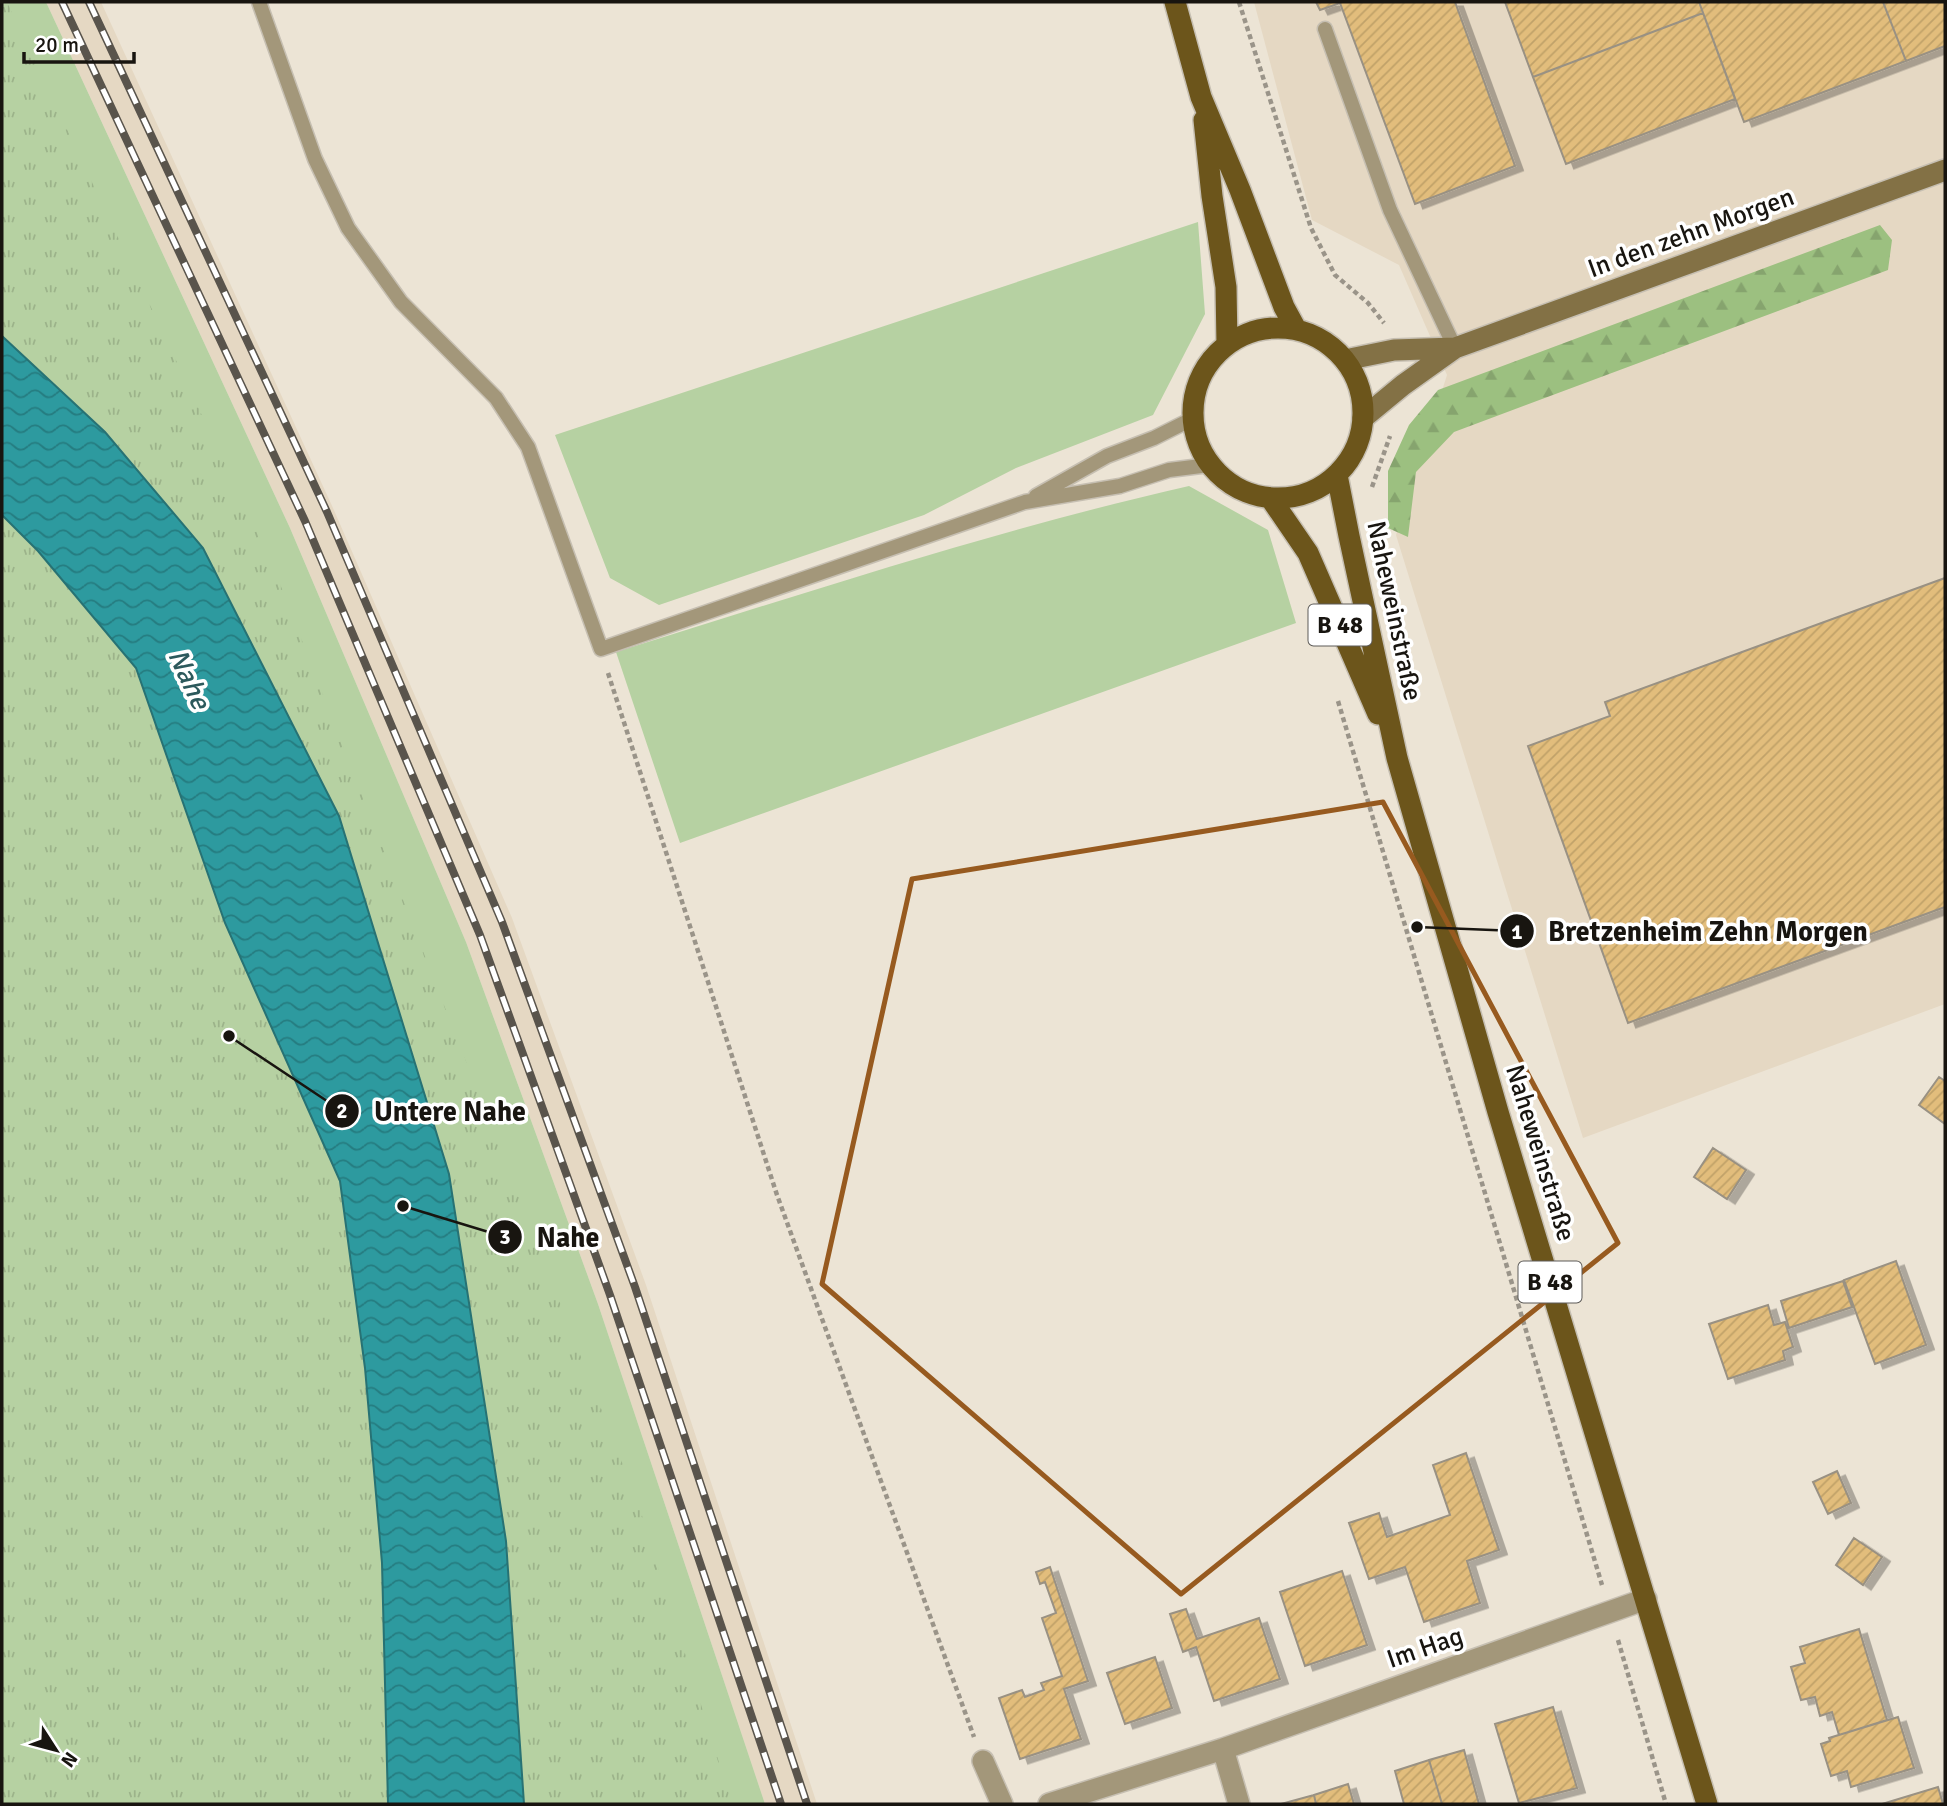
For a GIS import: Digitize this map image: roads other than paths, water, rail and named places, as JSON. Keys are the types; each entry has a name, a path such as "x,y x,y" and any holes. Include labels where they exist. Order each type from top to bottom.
{"main road":[{"path":"1175,2 1202,97 1284,307 1296,329"},
{"path":"1202,97 1212,196 1226,287 1227,344"},
{"path":"1260,329 1296,329 1331,346 1345,360 1356,377 1362,397 1360,439 1337,475 1323,486 1289,498 1271,499 1247,494 1226,482 1209,465 1197,443 1192,419 1200,377 1212,359 1227,344 1243,335 1260,329"},
{"name":"Naheweinstraße","path":"1337,475 1397,758 1498,1112 1707,1804"},
{"name":"Naheweinstraße","path":"1271,499 1308,552 1397,758"}],"street":[{"name":"In den zehn Morgen","path":"1363,418 1455,348 1945,170"},
{"name":"In den zehn Morgen","path":"1345,360 1394,350 1455,348"},
{"name":"Im Hag","path":"1049,1804 1223,1749 1646,1599"},
{"path":"1223,1749 1239,1804"},
{"path":"983,1761 1002,1804"}],"lane":[{"path":"259,2 315,159 348,228 401,302 496,398 528,447 601,649 1025,502 1120,486 1168,470 1209,465"},
{"path":"1325,29 1390,211 1455,348"},
{"path":"1025,502 1107,456 1154,439 1192,419"}],"water":[{"path":"2,336 105,432 203,548 339,816 449,1174 506,1541 524,1804 388,1804 382,1563 365,1368 340,1181 225,923 136,668 38,551 2,515"}],"railway":[{"path":"62,2 305,521 480,935 610,1295 781,1804"},
{"path":"89,2 327,512 502,922 635,1287 807,1804"}],"place":[{"name":"Bretzenheim Zehn Morgen","path":"1417,927"},
{"name":"Untere Nahe","path":"229,1036"},
{"name":"Nahe","path":"403,1206"}]}
